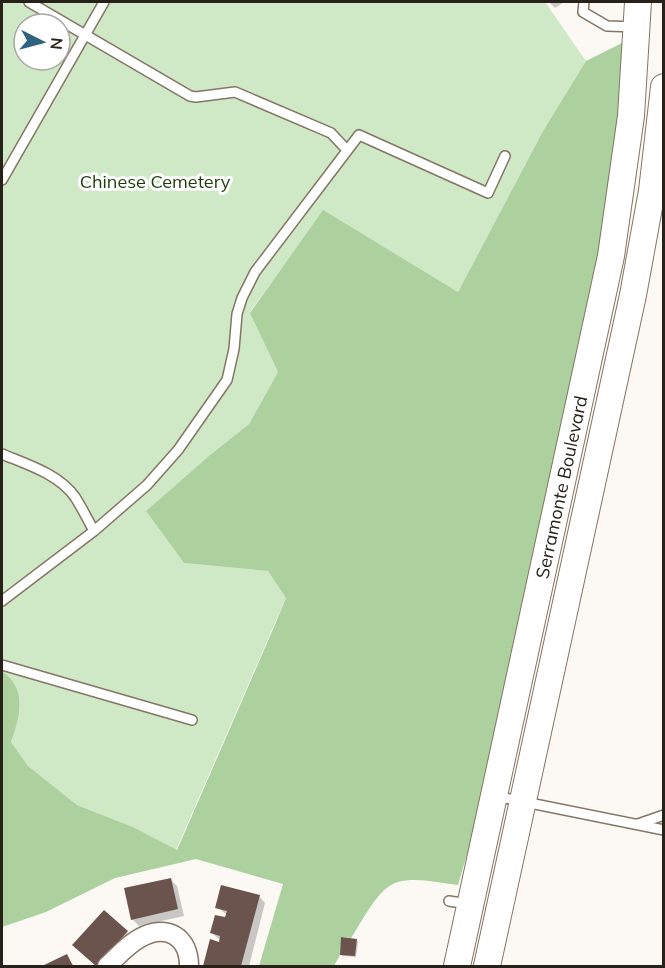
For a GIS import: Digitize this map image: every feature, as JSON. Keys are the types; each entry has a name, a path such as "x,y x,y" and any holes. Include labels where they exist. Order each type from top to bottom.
{"main road":[{"name":"Serramonte Boulevard","path":"458,966 460,903 494,795 611,256 627,151 634,83 638,2"},
{"name":"Serramonte Boulevard","path":"487,966 633,295 650,203 663,87"}],"street":[{"path":"107,966 130,944 142,937 166,932 177,935 185,945 189,956 189,966"}],"lane":[{"path":"29,2 190,96 235,92 331,133 347,150"},
{"path":"2,180 104,2"},
{"path":"584,2 584,12 607,26 638,27"},
{"path":"2,601 94,531 147,485 178,450 227,380 234,349 237,314 255,272 359,135 488,193 505,156"},
{"path":"2,454 43,471 60,482 74,496 94,531"},
{"path":"2,665 192,720"},
{"path":"494,795 663,831"},
{"path":"636,825 663,815"}],"green space":[{"name":"Chinese Cemetery","path":"2,2 545,2 586,61 543,131 458,292 323,211 250,312 278,372 249,424 146,511 184,563 268,571 286,598 176,850 133,827 77,805 28,766 11,742 20,704 16,686 2,671"},
{"path":"626,41 608,214 480,810 458,885 413,880 391,885 377,898 351,938 342,937 340,955 334,966 259,966 283,884 196,859 115,878 46,912 2,927 2,671 16,686 19,695 19,713 11,742 28,766 77,805 133,827 177,850 286,598 268,571 184,563 146,511 249,424 278,372 250,313 323,210 458,292 543,131 586,61"}],"building":[{"path":"171,878 178,909 131,920 124,888"},
{"path":"221,885 260,895 241,966 203,966 210,939 219,942 220,936 210,933 215,915 225,917 227,911 215,908"},
{"path":"104,910 128,931 96,966 72,945"},
{"path":"341,937 357,939 355,956 340,955"},
{"path":"67,954 73,966 42,966"}]}
